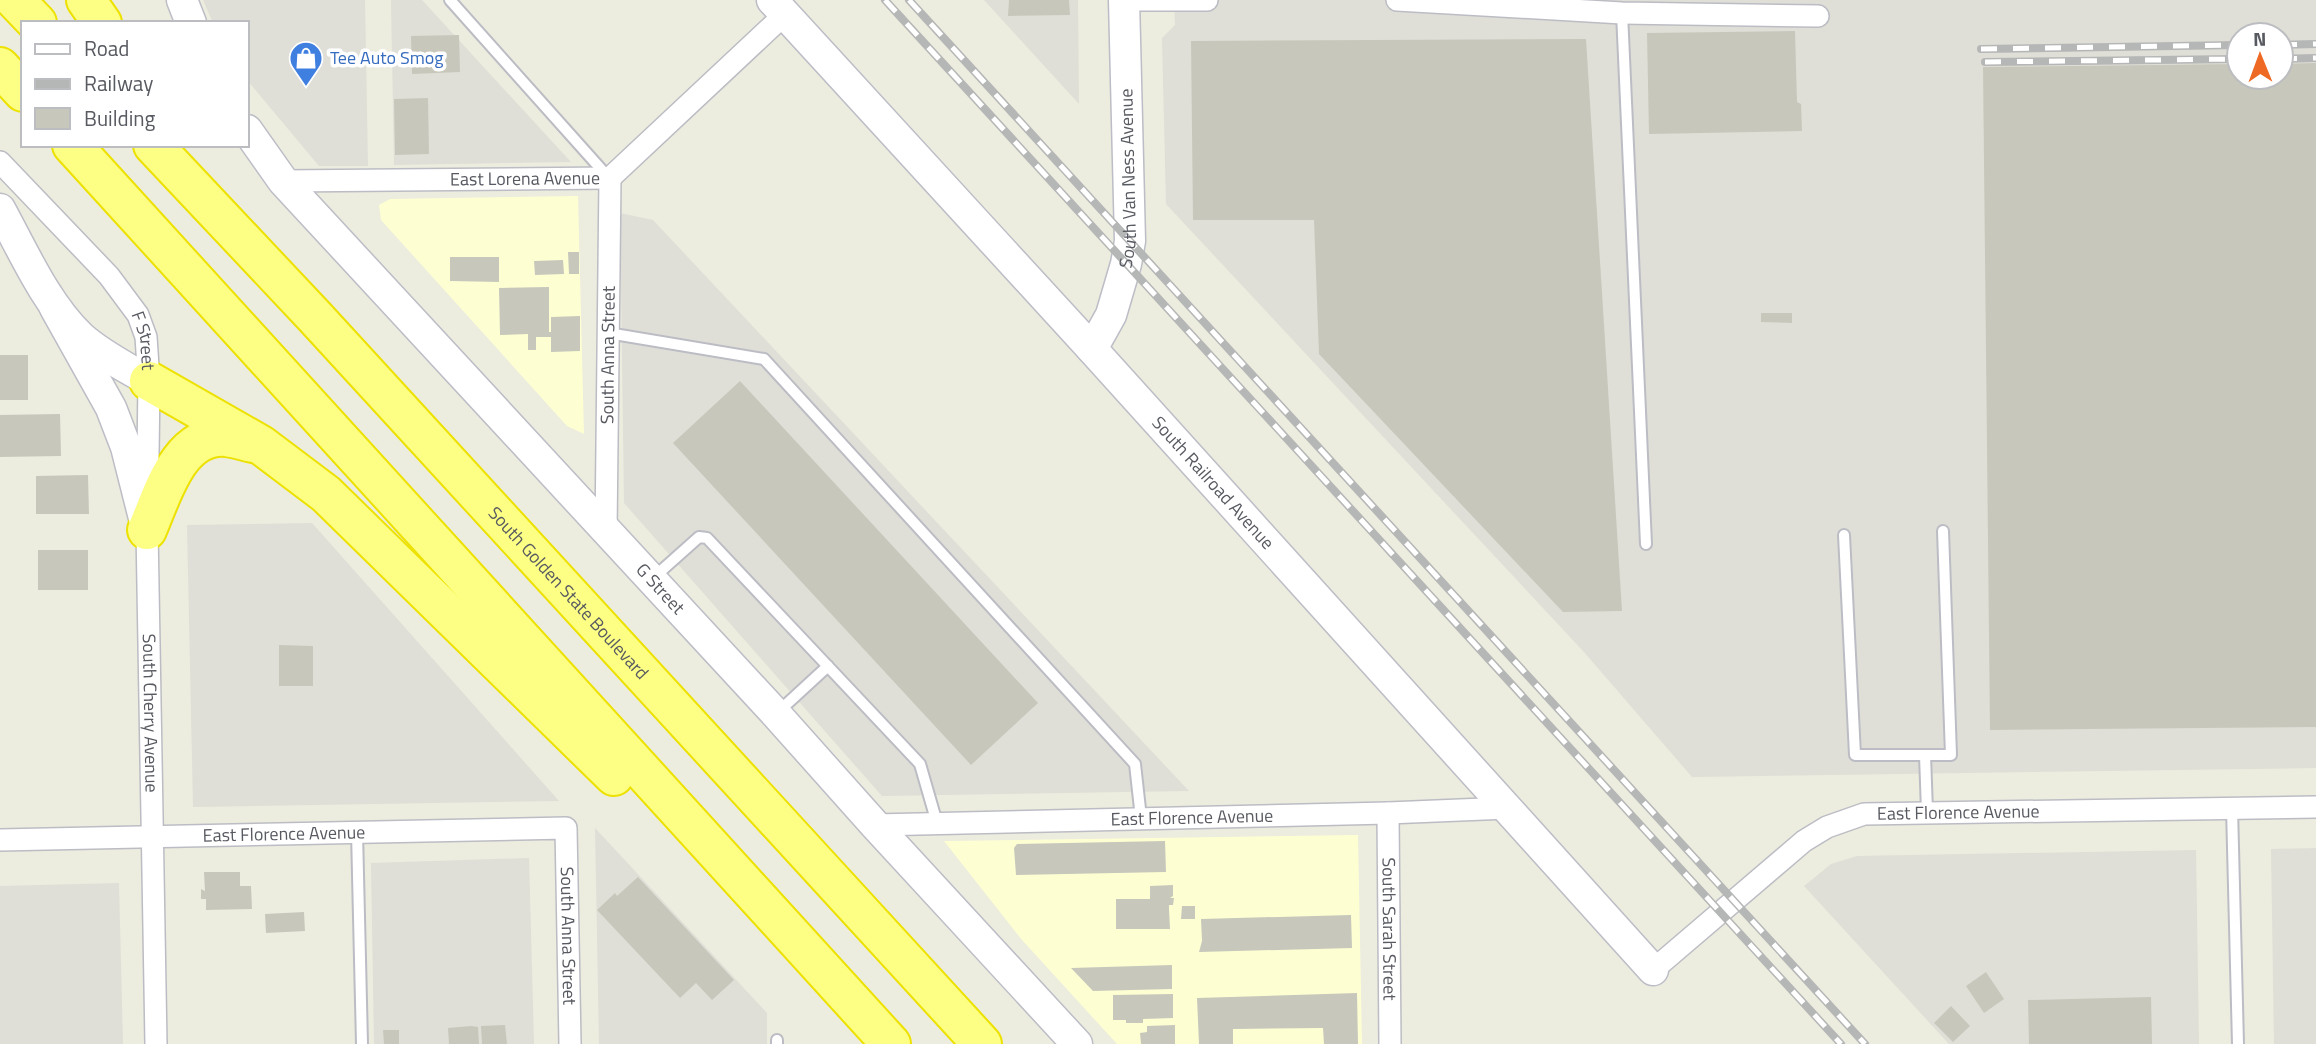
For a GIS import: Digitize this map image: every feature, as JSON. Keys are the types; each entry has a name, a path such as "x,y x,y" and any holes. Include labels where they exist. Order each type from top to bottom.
{"highway":[{"path":"15,0 35,21"},
{"path":"86,0 101,21"},
{"path":"0,67 21,90"},
{"path":"74,147 889,1044"},
{"name":"South Golden State Boulevard","path":"155,147 316,317 982,1044"},
{"path":"189,147 316,317"},
{"path":"149,381 261,445 307,479 889,1044"},
{"path":"147,530 174,470 194,446 212,438 227,437 261,445"}],"street":[{"path":"182,0 190,21"},
{"path":"1124,0 1207,0"},
{"name":"South Van Ness Avenue","path":"1092,349 1111,315 1130,241 1124,0"},
{"path":"1397,0 1622,13 1818,16"},
{"name":"East Lorena Avenue","path":"283,181 610,178 779,7"},
{"name":"South Railroad Avenue","path":"779,7 1654,970"},
{"name":"G Street","path":"248,131 283,181 1077,1044"},
{"name":"F Street","path":"0,162 126,297 138,315 146,337 149,381"},
{"name":"South Anna Street","path":"606,531 610,178"},
{"name":"F Street","path":"0,209 55,308 80,337 149,381"},
{"path":"55,308 111,408 126,447 147,530"},
{"name":"South Cherry Avenue","path":"149,381 147,530 156,1044"},
{"name":"East Florence Avenue","path":"875,825 1388,813 1508,807"},
{"name":"East Florence Avenue","path":"1654,970 1804,841 1827,827 1864,814 2316,807"},
{"name":"South Sarah Street","path":"1388,813 1390,1044"},
{"name":"South Anna Street","path":"566,828 570,1044"},
{"name":"East Florence Avenue","path":"0,840 566,828"}],"lane":[{"path":"450,0 610,178"},
{"path":"1622,13 1646,544"},
{"path":"608,333 764,359 1135,764 1141,818"},
{"path":"1844,534 1854,755 1951,755 1943,531"},
{"path":"651,580 699,537 707,538 920,764 937,823"},
{"path":"776,714 828,666"},
{"path":"1925,755 1927,811"},
{"path":"2232,808 2238,1044"},
{"path":"358,832 362,1044"}],"shaded area":[{"path":"203,0 365,0 368,166 319,166 248,81 248,21 212,21"},
{"path":"391,0 422,0 571,162 394,165"},
{"path":"984,0 1078,0 1079,104"},
{"path":"1174,0 2316,0 2316,768 1692,777 1584,652 1166,204 1162,38 1175,25"},
{"path":"578,196 584,434 567,426 381,220 379,205 390,199"},
{"path":"620,213 653,220 1189,791 882,796 624,503"},
{"path":"312,523 559,801 193,807 187,525"},
{"path":"595,828 767,1013 767,1044 599,1044"},
{"path":"1358,835 1362,1044 1117,1044 1022,940 944,841"},
{"path":"2316,848 2316,1044 2274,1044 2271,849"},
{"path":"2196,850 2199,1044 1949,1044 1804,886 1831,864 1857,856"},
{"path":"529,858 534,1044 374,1044 371,863"},
{"path":"119,883 123,1044 0,1044 0,886"}],"building":[{"path":"1009,0 1069,0 1070,15 1008,16"},
{"path":"1795,31 1797,102 1801,104 1802,131 1649,134 1647,33"},
{"path":"459,35 460,72 412,74 411,36"},
{"path":"1586,39 1622,611 1563,612 1319,354 1314,220 1193,220 1191,41"},
{"path":"2316,63 2316,727 1990,730 1983,67 2225,64 2225,91 2295,91 2295,64"},
{"path":"428,98 429,154 395,155 394,99"},
{"path":"568,252 579,252 579,274 569,274"},
{"path":"450,257 499,257 499,282 450,281"},
{"path":"563,260 564,274 535,275 534,261"},
{"path":"549,287 549,332 551,317 580,316 580,351 551,352 551,337 536,337 536,350 528,350 528,334 500,335 499,288"},
{"path":"1761,313 1792,313 1792,323 1761,322"},
{"path":"0,355 28,355 28,400 0,400"},
{"path":"740,381 1038,703 971,765 673,443"},
{"path":"60,414 61,456 0,457 0,415"},
{"path":"88,475 89,514 36,514 36,476"},
{"path":"38,550 88,550 88,590 38,590"},
{"path":"279,645 313,646 313,686 279,686"},
{"path":"1165,841 1166,872 1016,875 1014,848 1017,844"},
{"path":"204,872 240,872 240,886 251,886 252,909 206,910 206,899 201,899 201,889 205,891"},
{"path":"638,877 734,980 712,1000 696,983 680,998 597,910"},
{"path":"1173,885 1173,896 1170,898 1174,898 1173,905 1169,905 1170,929 1116,929 1116,899 1150,899 1150,886"},
{"path":"1182,906 1195,906 1195,919 1181,919"},
{"path":"304,912 305,931 266,933 265,914"},
{"path":"1351,915 1352,948 1199,952 1202,941 1201,919"},
{"path":"1172,965 1172,989 1093,991 1071,968"},
{"path":"1986,972 2004,999 1984,1013 1966,986"},
{"path":"1357,993 1358,1044 1324,1044 1323,1028 1233,1029 1233,1044 1199,1044 1197,998"},
{"path":"1173,994 1173,1018 1143,1019 1143,1023 1113,1020 1113,995"},
{"path":"2151,997 2152,1044 2029,1044 2028,1000"},
{"path":"1951,1006 1970,1026 1953,1042 1934,1023"},
{"path":"505,1025 507,1044 482,1044 481,1026"},
{"path":"1175,1025 1175,1044 1141,1044 1140,1033 1147,1032 1147,1026"},
{"path":"478,1027 479,1044 449,1044 448,1028"},
{"path":"383,1030 399,1030 399,1044 384,1044"}],"railway":[{"path":"885,0 1841,1044"},
{"path":"909,0 1865,1044"},
{"path":"2295,45 2316,44"},
{"path":"1981,49 2225,45"},
{"path":"2295,59 2316,58"},
{"path":"1985,62 2225,59"}],"place":[{"name":"Tee Auto Smog","path":"306,88"}]}
